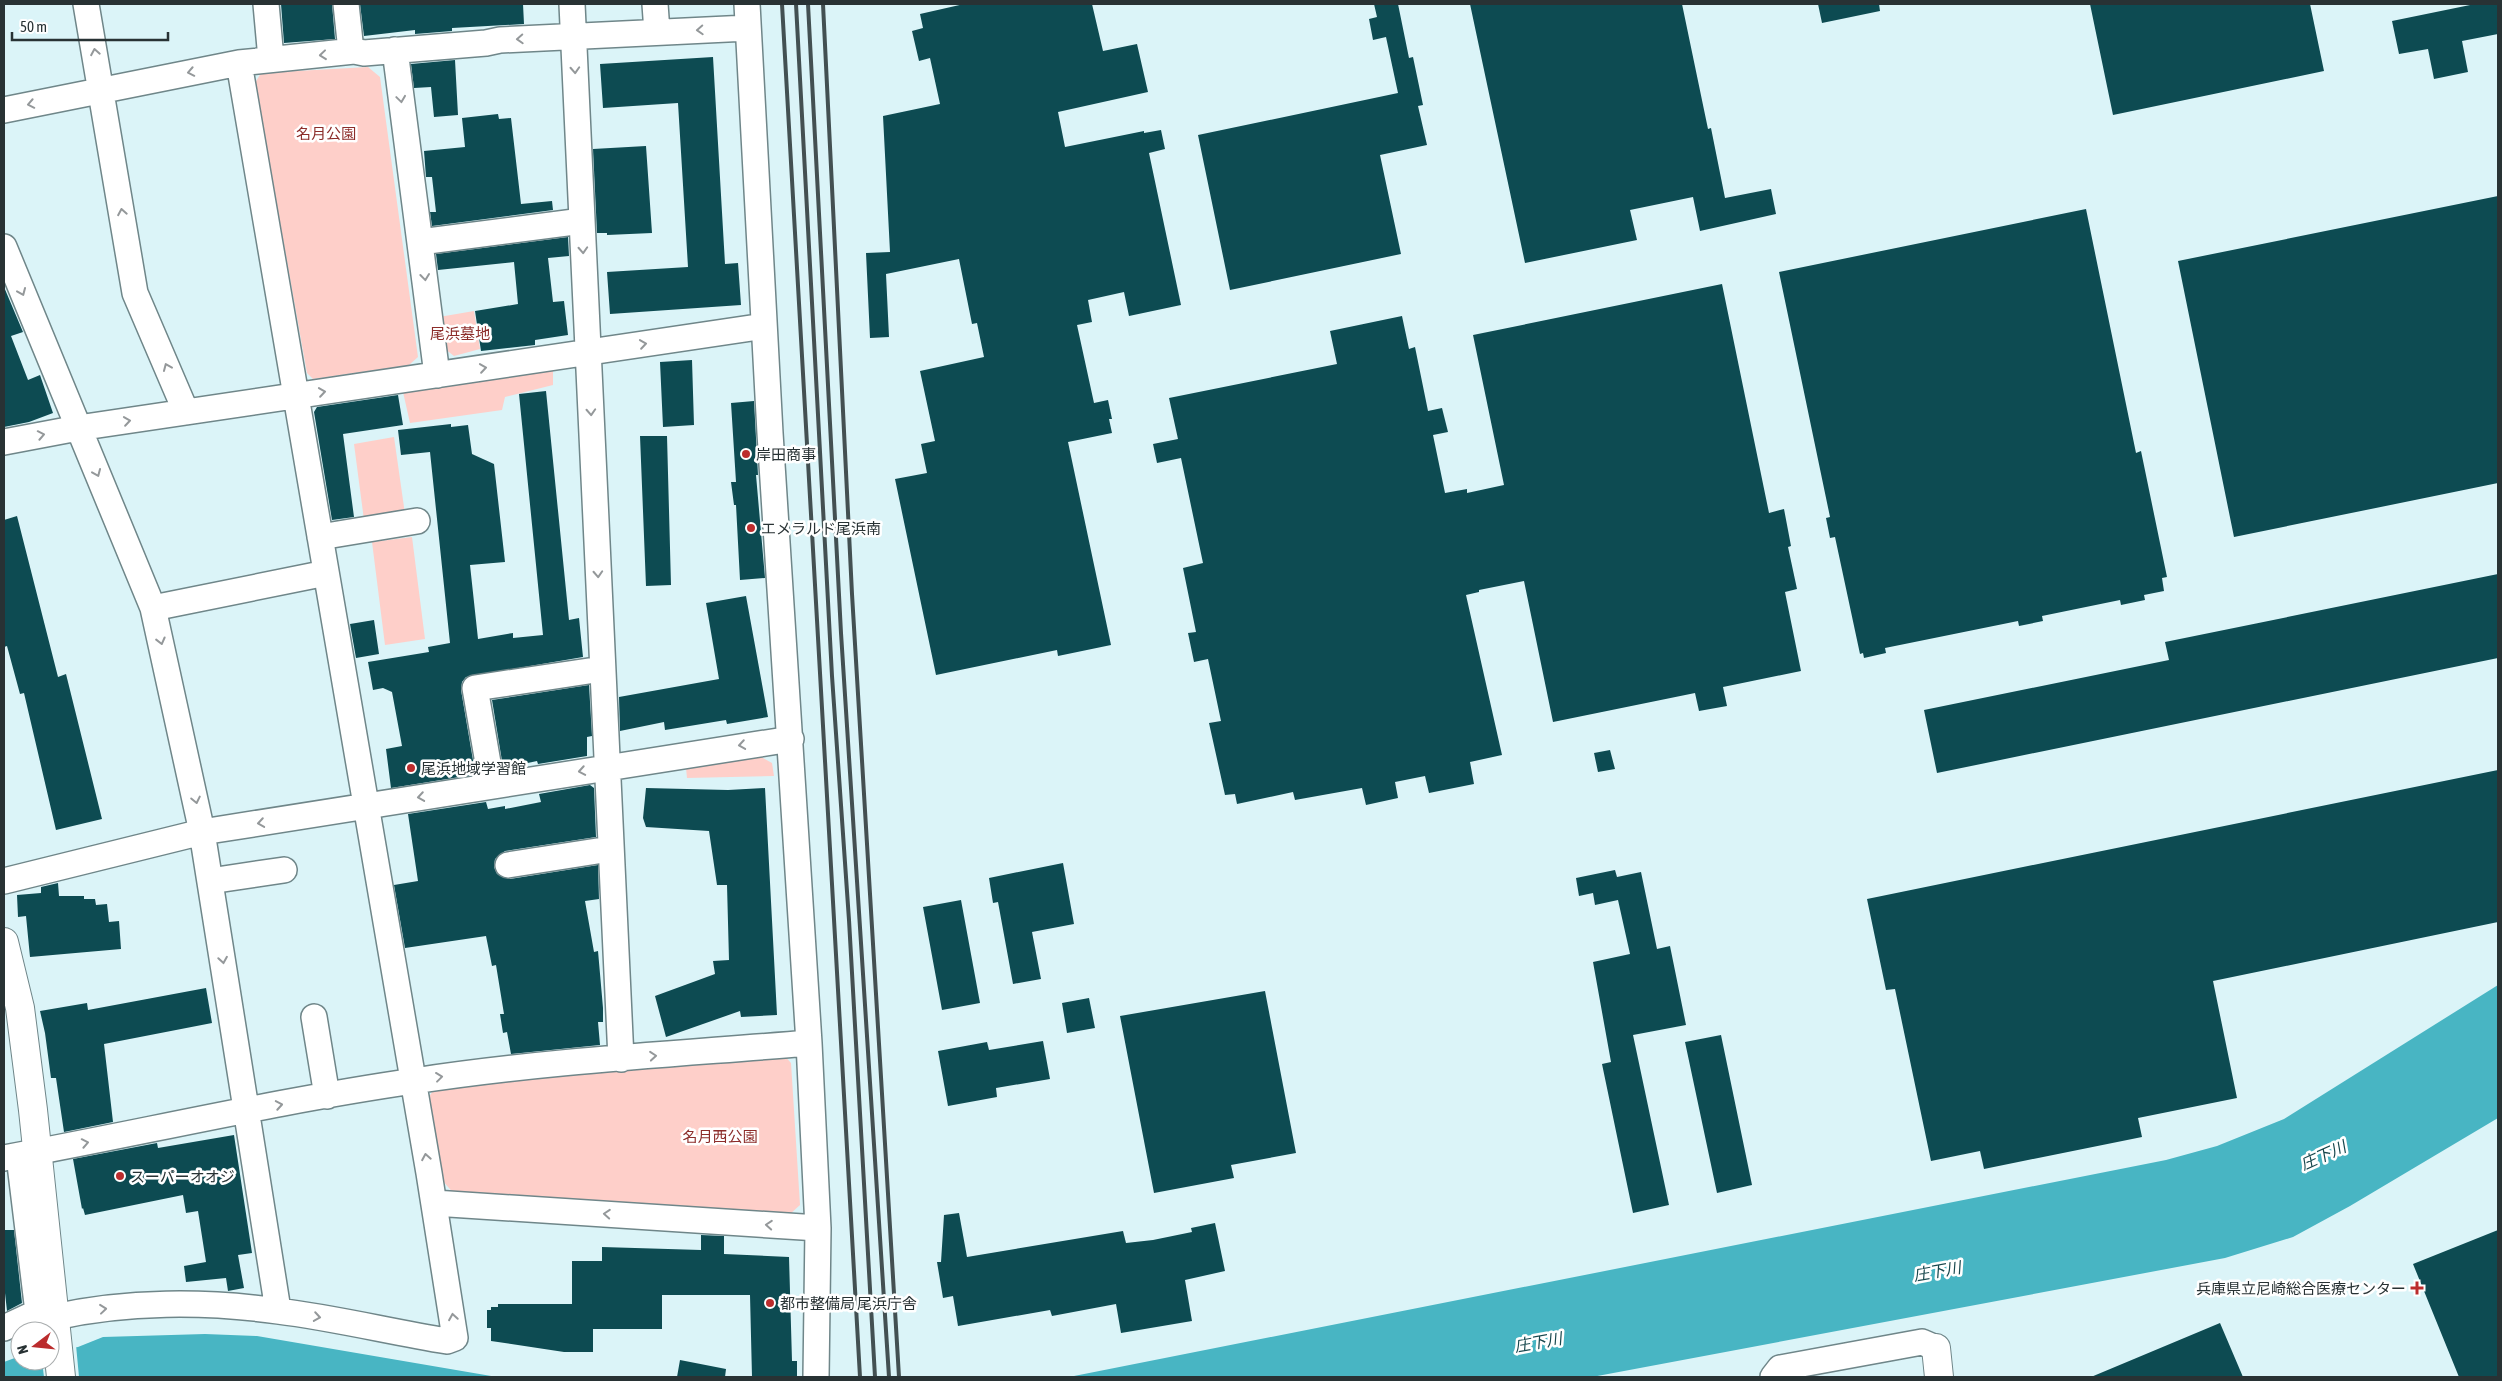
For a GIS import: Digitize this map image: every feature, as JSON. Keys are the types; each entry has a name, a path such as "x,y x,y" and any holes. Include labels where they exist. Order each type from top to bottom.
{"street":[{"path":"86,4 135,293 186,412"},
{"path":"266,4 271,59"},
{"path":"346,4 351,52"},
{"path":"572,4 620,1059"},
{"path":"656,4 657,32"},
{"path":"4,110 239,63 351,52 657,32 747,16 764,326 809,1043 818,1228 816,1377"},
{"path":"394,50 437,375"},
{"path":"60,1321 128,1306 194,1306 278,1310 447,1341 455,1338 434,1204 239,63"},
{"path":"420,242 582,221"},
{"path":"4,247 153,608 202,832 278,1310"},
{"path":"4,442 78,428 764,326"},
{"path":"320,537 417,521"},
{"path":"153,608 326,573"},
{"path":"492,786 475,688 602,669"},
{"path":"4,881 202,832 790,739"},
{"path":"508,865 610,849"},
{"path":"210,881 284,870"},
{"path":"4,942 9,989 20,1008 20,1155 38,1312 4,1328"},
{"path":"314,1017 327,1096"},
{"path":"20,1155 413,1081 620,1059 809,1043"},
{"path":"20,1155 55,1321"},
{"path":"434,1204 818,1228"},
{"path":"1773,1377 1780,1368 1922,1342 1936,1348 1939,1377"}],"green space":[{"name":"名月公園","path":"368,67 380,77 418,357 409,365 313,379 307,373 255,83 261,73"},
{"name":"尾浜墓地","path":"474,311 480,349 454,356 445,349 439,317"},
{"path":"553,370 553,385 505,397 502,410 410,423 403,392"},
{"path":"394,437 405,514 364,520 354,444"},
{"path":"412,537 425,639 385,645 372,542"},
{"path":"761,757 772,763 774,776 687,778 686,768"},
{"name":"名月西公園","path":"783,1054 791,1063 800,1205 789,1215 457,1197 441,1179 427,1100 434,1089"}],"water":[{"name":"庄下川","path":"2498,985 2498,1118 2350,1206 2293,1237 2225,1258 1592,1377 1069,1377 2166,1160 2217,1146 2284,1119"},
{"path":"205,1334 257,1336 497,1377 4,1377 4,1362 10,1360 10,1371 60,1371 60,1350 78,1347 103,1337"}],"pier":[{"path":"76,1345 79,1377 44,1377 43,1371 60,1371 60,1347"}],"building":[{"path":"281,4 332,4 335,39 284,43"},
{"path":"360,4 523,4 524,24 452,28 452,31 415,34 415,30 364,36"},
{"path":"964,4 1092,4 1103,51 1137,44 1148,92 1058,112 1065,147 1144,131 1144,133 1161,130 1165,149 1149,153 1181,305 1129,316 1124,292 1088,300 1092,322 1077,325 1094,403 1108,400 1112,419 1109,419 1112,433 1068,442 1111,645 1058,656 1057,650 936,675 895,479 927,473 921,444 935,441 920,371 984,357 977,323 972,324 959,259 886,274 889,337 870,338 866,253 890,252 883,116 940,104 930,58 919,61 912,31 923,28 920,14"},
{"path":"1374,4 1398,4 1409,58 1413,57 1423,105 1418,106 1427,145 1380,155 1401,254 1230,290 1198,135 1398,93 1386,37 1373,40 1369,19 1377,17"},
{"path":"1470,4 1682,4 1708,129 1711,128 1725,198 1771,189 1776,214 1700,231 1693,197 1630,210 1637,240 1525,263"},
{"path":"1818,4 1879,4 1880,11 1822,23"},
{"path":"2090,4 2310,4 2324,71 2113,115"},
{"path":"2475,4 2498,4 2498,34 2462,41 2468,72 2434,79 2428,49 2399,54 2392,21"},
{"path":"713,57 725,264 738,263 741,305 610,314 607,272 688,267 678,103 603,108 600,64"},
{"path":"455,60 458,115 434,117 431,87 414,88 411,64"},
{"path":"498,114 499,119 511,118 521,204 552,201 553,210 432,226 430,212 436,212 432,177 426,177 424,151 465,147 462,118"},
{"path":"646,146 652,233 607,235 607,233 597,233 593,149"},
{"path":"2498,196 2498,483 2234,537 2178,261"},
{"path":"2086,209 2136,453 2141,451 2167,577 2162,578 2164,591 2144,595 2145,600 2121,605 2120,600 2042,616 2043,621 2019,626 2018,621 1885,648 1886,653 1864,658 1863,653 1860,654 1835,537 1830,538 1826,518 1830,517 1779,272"},
{"path":"568,237 569,256 548,258 553,302 564,301 568,335 535,340 535,345 481,351 475,311 518,304 514,262 438,270 436,254"},
{"path":"1722,284 1769,513 1784,509 1791,546 1788,547 1797,589 1785,592 1801,671 1723,687 1727,706 1699,711 1695,693 1553,722 1524,581 1479,590 1479,592 1466,595 1502,755 1470,762 1474,784 1429,793 1425,776 1395,782 1398,798 1366,805 1362,788 1295,800 1293,792 1237,804 1235,794 1225,795 1209,723 1221,721 1208,659 1194,662 1188,633 1196,632 1183,568 1203,563 1181,458 1157,463 1153,444 1178,439 1169,398 1337,364 1330,331 1402,316 1409,349 1415,347 1428,411 1442,408 1448,432 1433,435 1445,493 1467,489 1467,493 1504,485 1473,335"},
{"path":"4,287 23,332 11,336 28,380 40,375 53,413 29,422 4,427"},
{"path":"692,360 694,425 663,427 660,362"},
{"path":"546,391 569,620 579,618 583,657 466,677 462,682 461,690 475,772 472,775 391,788 386,749 402,746 392,692 383,688 373,690 368,662 429,652 428,647 450,643 430,452 401,455 398,430 451,424 451,427 468,425 472,454 494,464 505,562 470,565 478,639 513,633 513,638 543,635 519,394"},
{"path":"398,395 403,425 343,434 354,517 332,520 314,412 317,407"},
{"path":"754,401 758,475 756,475 765,578 740,580 736,505 734,505 731,482 736,482 731,403"},
{"path":"640,436 667,436 671,585 646,586"},
{"path":"17,516 58,677 66,674 102,819 56,830 24,693 20,694 7,646 4,647 4,520"},
{"path":"2498,574 2498,658 1937,773 1924,710 2169,660 2165,642"},
{"path":"746,596 768,717 727,724 726,720 665,730 664,722 620,731 619,697 719,679 706,603"},
{"path":"374,620 379,654 356,658 350,624"},
{"path":"589,685 592,736 587,737 587,756 538,764 537,761 523,764 523,760 506,763 502,761 492,700"},
{"path":"1610,750 1615,769 1598,772 1594,753"},
{"path":"2498,770 2498,922 2213,981 2237,1098 2138,1118 2142,1137 1984,1169 1980,1151 1931,1161 1895,989 1886,990 1867,899"},
{"path":"590,785 594,788 596,837 505,851 495,859 494,867 497,874 510,879 598,865 599,899 585,901 594,952 598,951 603,1008 603,1022 598,1022 600,1045 511,1054 507,1032 503,1033 500,1014 504,1014 496,965 492,966 486,936 405,948 394,885 418,881 408,814 486,802 488,809 505,806 505,809 541,802 539,794"},
{"path":"646,788 728,790 765,788 777,1015 741,1017 740,1011 666,1037 655,996 715,974 713,961 729,960 727,885 717,885 709,831 646,827 643,818"},
{"path":"1063,863 1074,924 1032,932 1041,979 1013,984 998,902 993,903 989,878"},
{"path":"1615,870 1617,877 1641,872 1657,949 1670,946 1686,1025 1633,1035 1669,1205 1633,1213 1602,1064 1611,1062 1593,962 1630,954 1618,900 1595,905 1593,893 1579,896 1576,878"},
{"path":"58,883 59,896 84,896 84,899 95,899 96,905 107,904 109,922 119,921 121,949 30,957 26,916 18,917 17,895 41,893 41,887"},
{"path":"961,900 980,1003 942,1010 923,907"},
{"path":"206,988 212,1023 104,1044 113,1122 64,1132 56,1078 51,1078 40,1011 87,1003 88,1010"},
{"path":"1265,991 1296,1153 1231,1165 1234,1178 1154,1193 1120,1016"},
{"path":"1089,998 1095,1028 1067,1033 1062,1003"},
{"path":"1721,1035 1752,1185 1717,1193 1685,1042"},
{"path":"1043,1041 1050,1079 996,1088 997,1097 948,1106 938,1051 987,1042 989,1050"},
{"path":"234,1135 252,1253 238,1255 244,1288 228,1291 226,1278 186,1282 184,1266 206,1262 198,1211 186,1213 183,1195 85,1215 82,1209 73,1159 157,1143 158,1148"},
{"path":"959,1213 967,1257 1123,1231 1126,1243 1153,1240 1192,1232 1191,1228 1215,1223 1225,1271 1185,1280 1192,1321 1121,1333 1116,1304 1052,1316 1050,1310 958,1326 953,1296 943,1298 937,1262 941,1262 944,1215"},
{"path":"4,1230 14,1230 22,1303 7,1311 4,1284"},
{"path":"2498,1230 2498,1377 2459,1377 2413,1264"},
{"path":"701,1235 724,1236 724,1254 789,1257 792,1361 797,1361 797,1377 752,1377 750,1295 662,1295 662,1329 593,1329 593,1352 564,1352 491,1341 491,1328 487,1328 487,1310 491,1310 491,1307 498,1307 498,1304 572,1304 572,1261 602,1261 602,1247 701,1250"},
{"path":"2220,1323 2243,1377 2091,1377"},
{"path":"680,1360 726,1369 725,1377 677,1377"}],"railway":[{"path":"782,4 860,1377"},
{"path":"796,4 832,676 849,920 875,1377"},
{"path":"808,4 841,633 889,1377"},
{"path":"823,4 852,594 899,1377"}],"place":[{"name":"岸田商事","path":"746,454"},
{"name":"エメラルド尾浜南","path":"751,528"},
{"name":"尾浜地域学習館","path":"411,768"},
{"name":"スーパーオオジ","path":"120,1176"},
{"name":"兵庫県立尼崎総合医療センター","path":"2417,1288"},
{"name":"都市整備局 尾浜庁舎","path":"770,1303"}]}
